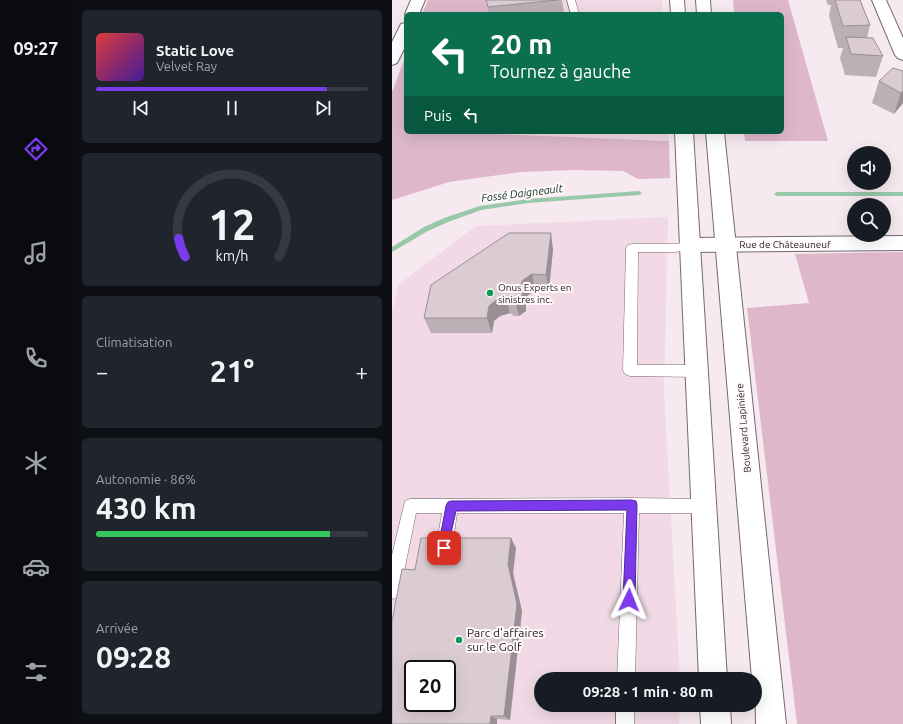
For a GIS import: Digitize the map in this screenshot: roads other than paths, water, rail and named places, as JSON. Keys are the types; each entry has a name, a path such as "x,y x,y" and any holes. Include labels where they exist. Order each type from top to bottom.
{"main road":[{"path":"413,12 418,0"},
{"path":"677,0 678,12"},
{"path":"703,0 704,12"},
{"path":"880,0 903,55"},
{"path":"392,60 404,32"},
{"path":"684,134 713,672"},
{"name":"Boulevard Lapinière","path":"715,134 770,724"},
{"name":"Rue de Châteauneuf","path":"691,245 903,243"},
{"path":"715,712 716,724"}],"lane":[{"path":"571,0 574,12"},
{"path":"691,245 676,248 632,248 630,370 697,371"},
{"path":"626,672 632,505"},
{"path":"392,591 410,506 705,506"},
{"path":"444,548 451,506"},
{"path":"625,712 625,724"}],"waterway":[{"name":"Fossé Daigneault","path":"392,250 426,229 480,208 528,201 639,193"},
{"name":"Fossé Daigneault","path":"777,194 903,194"}],"place":[{"name":"Onus Experts en sinistres inc.","path":"490,293"},
{"name":"Parc d'affaires sur le Golf","path":"459,640"}]}
